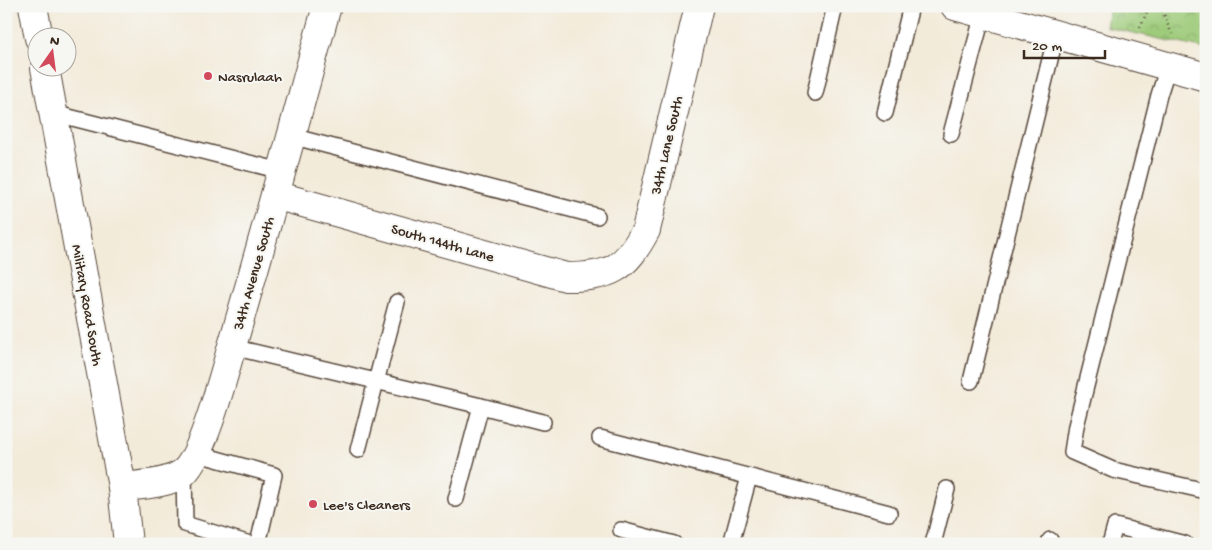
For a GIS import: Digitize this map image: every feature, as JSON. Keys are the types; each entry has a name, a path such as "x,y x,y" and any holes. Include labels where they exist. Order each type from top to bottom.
{"street":[{"path":"33,6 37,28"},
{"name":"34th Avenue South","path":"190,462 212,414 232,347 326,6"},
{"name":"34th Lane South","path":"612,270 633,254 646,230 699,6"},
{"path":"955,6 989,12 1056,35 1206,77"},
{"name":"Military Road South","path":"47,78 122,487 128,544"},
{"name":"South 144th Lane","path":"278,183 566,277 589,277 612,270"},
{"path":"122,487 161,482 190,462"}],"lane":[{"path":"815,93 835,6"},
{"path":"885,113 911,6"},
{"path":"951,134 989,12"},
{"path":"972,381 1056,35"},
{"path":"1168,67 1159,94 1078,417 1072,452 1113,470 1206,491"},
{"path":"53,112 278,183"},
{"path":"291,136 597,216"},
{"path":"358,450 397,302"},
{"path":"232,347 543,422"},
{"path":"456,499 481,406"},
{"path":"600,438 889,513"},
{"path":"250,544 185,524 190,462 274,474 258,544"},
{"path":"731,544 749,477"},
{"path":"932,544 947,489"},
{"path":"1110,544 1115,526 1185,544"},
{"path":"620,530 674,544"}],"path":[{"path":"1140,27 1150,6"},
{"path":"1160,6 1172,34"}],"green space":[{"path":"1109,6 1206,6 1206,49 1106,27"}],"place":[{"name":"Nasrulaah","path":"208,76"},
{"name":"Lee's Cleaners","path":"313,504"}]}
